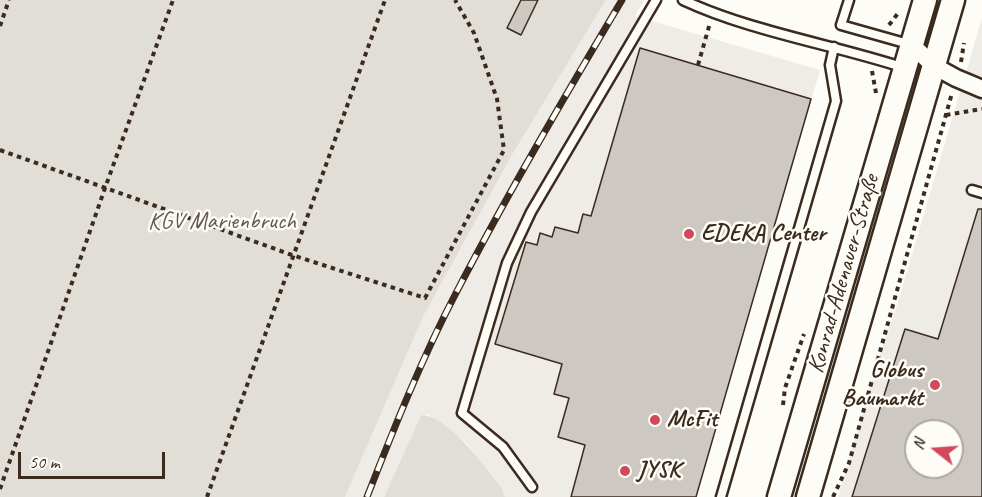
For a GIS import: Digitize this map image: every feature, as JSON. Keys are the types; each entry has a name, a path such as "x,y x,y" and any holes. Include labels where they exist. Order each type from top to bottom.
{"street":[{"name":"Konrad-Adenauer-Straße","path":"779,497 926,0"},
{"name":"Konrad-Adenauer-Straße","path":"808,497 953,0"},
{"path":"912,45 934,66 982,89"},
{"path":"905,68 934,66"}],"lane":[{"path":"532,487 503,447 462,413 514,245 531,212 656,0"},
{"path":"683,0 712,13 905,68"},
{"path":"849,0 841,25 912,45"},
{"path":"721,497 837,101 830,65 834,47"},
{"path":"972,190 982,193"}],"path":[{"path":"0,27 9,0"},
{"path":"0,489 173,0"},
{"path":"207,497 292,255 386,0"},
{"path":"0,150 292,255 425,298 504,150 497,99 474,33 455,0"},
{"path":"698,65 712,13"},
{"path":"946,115 982,109"},
{"path":"832,497 849,463 943,124"}],"shaded area":[{"path":"606,0 644,0 635,16 820,70 696,497 505,497 502,488 465,442 429,415 421,415 384,497 345,497 423,317 512,155"},
{"path":"982,18 982,497 838,497 875,369 897,305"}],"green space":[{"name":"KGV Marienbruch","path":"0,0 606,0 512,155 423,317 345,497 0,497"},
{"path":"421,415 432,417 443,424 466,444 502,488 505,497 384,497"}],"building":[{"path":"521,0 538,0 521,35 507,28"},
{"path":"640,48 811,99 696,497 571,497 585,445 558,437 569,398 554,394 562,364 495,344 526,242 537,245 540,233 552,237 555,227 578,233 583,214 591,216"},
{"name":"Globus Baumarkt","path":"978,209 982,209 982,497 852,497 905,329 938,339"}],"railway":[{"path":"367,497 420,368 456,293 516,182 622,0"}],"place":[{"name":"EDEKA Center","path":"689,234"},
{"name":"Globus Baumarkt","path":"935,385"},
{"name":"McFit","path":"655,420"},
{"name":"JYSK","path":"625,471"}]}
